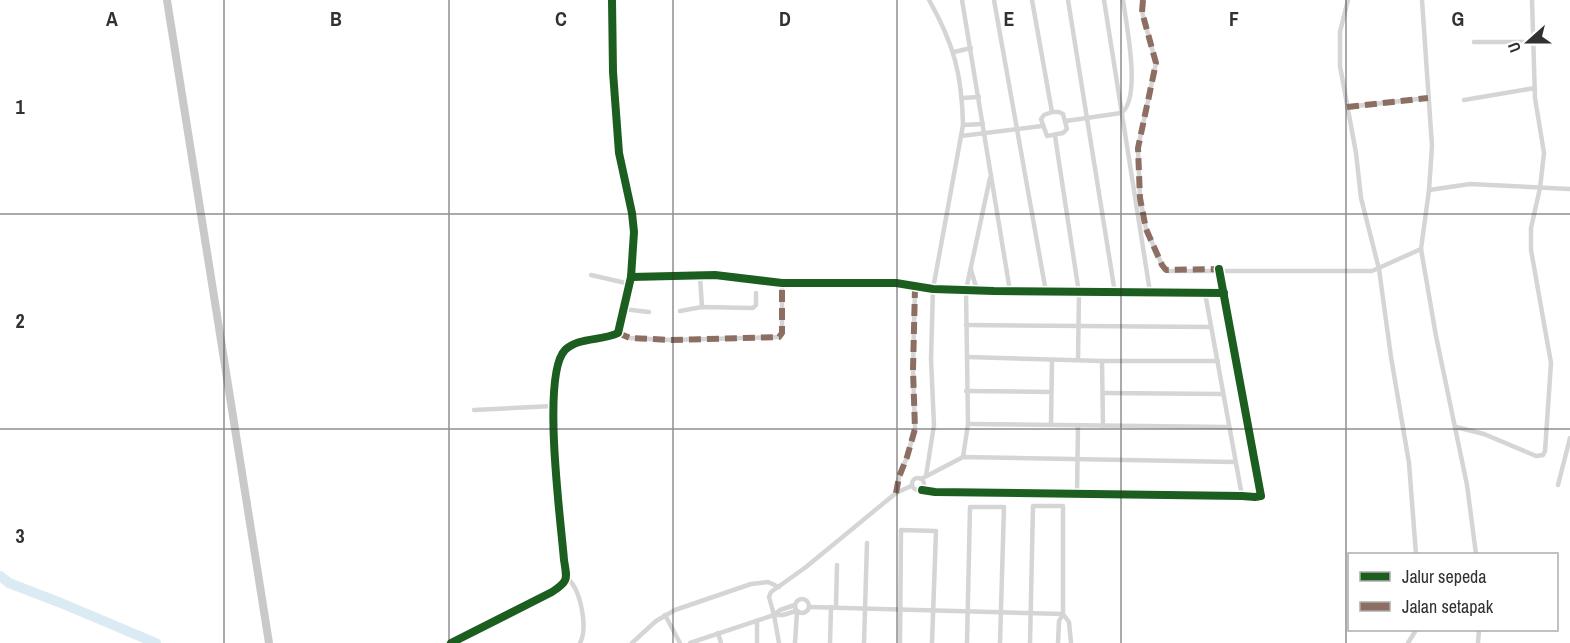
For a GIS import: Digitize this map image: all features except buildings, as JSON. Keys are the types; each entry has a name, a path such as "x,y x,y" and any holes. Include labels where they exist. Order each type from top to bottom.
{"main road":[{"path":"167,0 269,643"}],"street":[{"path":"612,0 613,72 618,153 634,231 632,277 618,333"},
{"path":"962,0 1010,291"},
{"path":"994,0 1046,291"},
{"path":"1032,0 1052,112"},
{"path":"1068,0 1115,293"},
{"path":"1104,0 1150,292"},
{"path":"1066,121 1121,113 1127,107 1133,66 1123,0"},
{"path":"1143,0 1142,12 1156,63 1138,148 1140,198 1144,222 1164,269 1169,271 1219,269 1372,271 1421,249"},
{"path":"1348,0 1341,24 1339,58 1356,153 1361,198 1379,269 1387,335 1409,463 1416,553"},
{"path":"1422,0 1432,146 1421,249 1438,347 1467,485 1476,553"},
{"path":"1456,427 1484,434 1536,456 1543,455 1545,451 1551,363 1531,250 1531,228 1540,188 1544,153 1535,88 1532,0"},
{"path":"922,490 934,425 931,359 933,289 963,125 962,98 954,52 930,1"},
{"path":"1474,42 1533,42"},
{"path":"954,52 971,48"},
{"path":"1464,100 1535,88"},
{"path":"962,98 979,97"},
{"path":"1347,107 1428,98"},
{"path":"1052,112 1061,112 1066,121 1066,131 1055,136 1046,136 1042,126 1042,117 1052,112"},
{"path":"963,125 983,124"},
{"path":"962,136 1042,126"},
{"path":"1055,136 1079,293 1078,359"},
{"path":"963,457 968,424 966,290 990,175"},
{"path":"1429,190 1470,184 1570,189"},
{"path":"971,268 977,290"},
{"path":"912,486 915,490 935,492 1257,497 1262,493 1219,269"},
{"path":"591,275 630,284"},
{"path":"632,277 715,275 782,283 902,283 933,289 1079,293 1224,293"},
{"path":"700,276 702,307"},
{"path":"451,643 565,584 567,578 553,406 556,374 565,350 575,344 618,333 630,338 671,340 780,338 782,333 782,283"},
{"path":"896,493 915,429 914,286"},
{"path":"680,311 702,307 753,308 756,305 756,293"},
{"path":"1204,293 1242,496"},
{"path":"623,309 649,312"},
{"path":"966,325 1211,327"},
{"path":"967,357 1102,361 1218,361"},
{"path":"1052,360 1052,425"},
{"path":"1102,361 1103,426"},
{"path":"966,392 1052,392"},
{"path":"1104,393 1223,394"},
{"path":"474,410 553,406"},
{"path":"968,424 1228,427"},
{"path":"1077,494 1078,425"},
{"path":"1558,485 1570,438"},
{"path":"779,643 770,595 896,493 912,486 915,479 963,457 1235,462"},
{"path":"1030,643 1033,506 1063,506 1063,614 1059,621 1058,643"},
{"path":"967,643 970,507 1004,507 1000,643"},
{"path":"900,643 901,530 936,531 932,643"},
{"path":"864,643 867,543"},
{"path":"830,643 837,564"},
{"path":"567,578 574,585 578,596 584,629 580,643"},
{"path":"632,643 665,615 751,584 768,582 779,587"},
{"path":"795,643 797,600 807,601 809,607"},
{"path":"809,607 1063,614"},
{"path":"796,609 804,613 809,607"},
{"path":"690,643 796,609"},
{"path":"1063,614 1069,622 1071,643"},
{"path":"665,615 680,643"},
{"path":"757,621 757,643"},
{"path":"718,633 721,643"}],"waterway":[{"path":"0,576 9,583 156,643"}],"marked path":[{"path":"1143,0 1142,12 1156,63 1138,148 1140,198 1146,229 1166,270 1219,269"},
{"path":"1347,107 1428,98"},
{"path":"618,333 630,338 671,340 779,337 782,333 782,283"},
{"path":"896,493 915,429 913,370 915,287"}],"cycle path":[{"path":"451,643 552,592 566,579 554,450 554,388 558,365 565,350 570,346 618,333 631,277 634,232 619,153 613,72 612,0"},
{"path":"922,490 1261,496 1219,269"},
{"path":"631,277 715,275 782,283 896,283 933,289 1224,293"}]}
